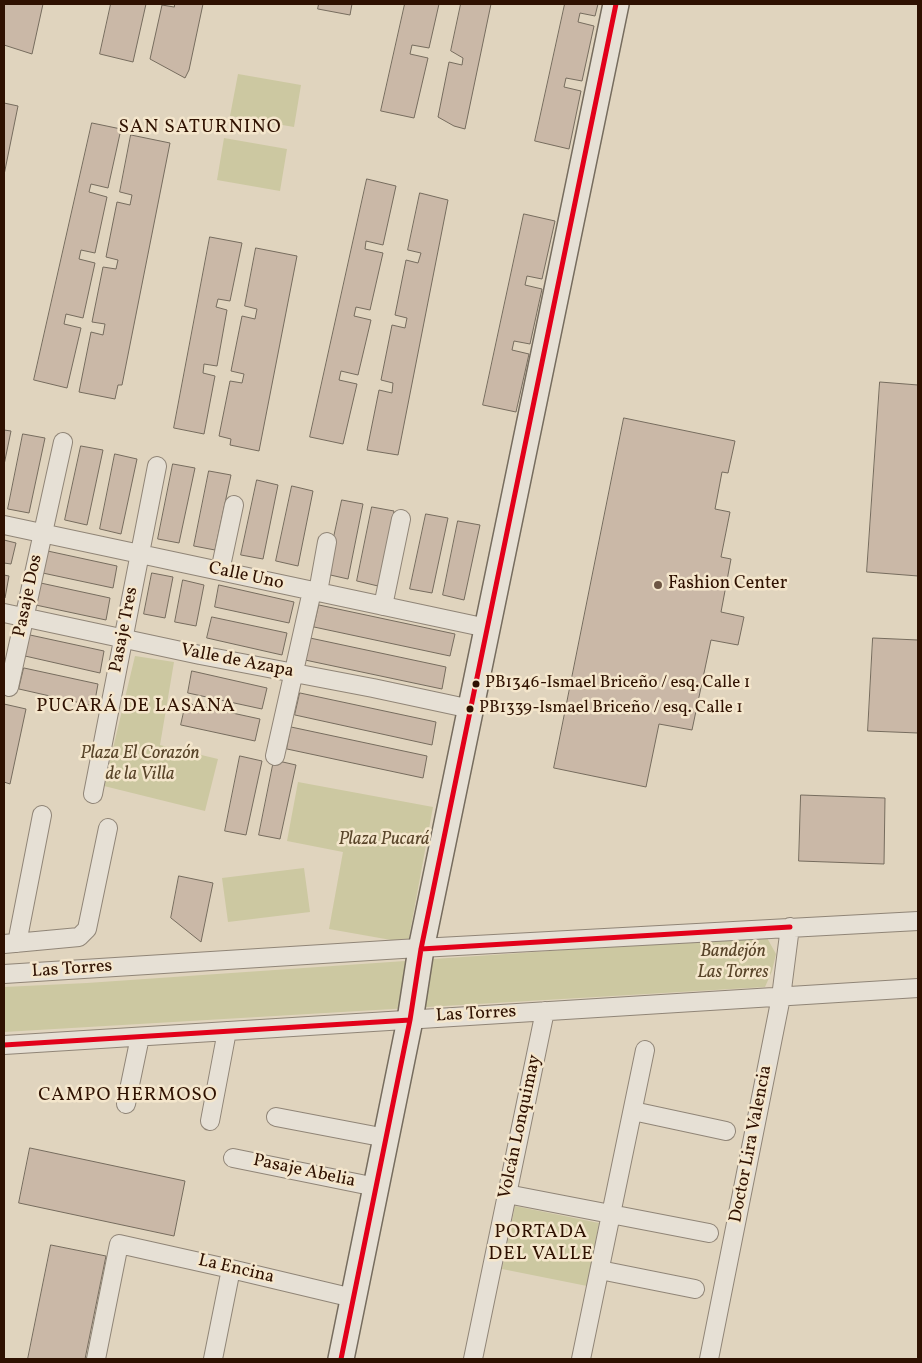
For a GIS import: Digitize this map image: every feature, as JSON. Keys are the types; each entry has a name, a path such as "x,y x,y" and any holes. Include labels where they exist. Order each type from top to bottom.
{"street":[{"path":"341,1359 410,1020 421,949 616,4"},
{"name":"Pasaje Dos","path":"9,687 64,442"},
{"name":"Pasaje Tres","path":"93,794 158,466"},
{"path":"220,571 234,505"},
{"path":"383,606 400,519"},
{"name":"Calle Uno","path":"4,525 487,628"},
{"path":"275,756 293,673 327,542"},
{"name":"Valle de Azapa","path":"4,613 373,688 471,710"},
{"path":"42,815 10,944 79,937 87,929 108,828"},
{"name":"Las Torres","path":"4,974 918,920"},
{"name":"Doctor Lira Valencia","path":"708,1359 781,997 790,927"},
{"name":"Las Torres","path":"4,1045 918,988"},
{"name":"Volcán Lonquimay","path":"473,1359 545,1011"},
{"path":"210,1121 227,1031"},
{"path":"126,1104 140,1036"},
{"path":"581,1359 645,1050"},
{"path":"632,1111 726,1132"},
{"path":"276,1117 386,1138"},
{"name":"Pasaje Abelia","path":"233,1158 376,1187"},
{"path":"507,1194 709,1233"},
{"name":"La Encina","path":"96,1359 119,1244 231,1268 353,1298"},
{"path":"212,1359 231,1268"},
{"path":"600,1270 695,1289"}],"green space":[{"path":"238,74 301,85 294,127 230,116"},
{"path":"224,138 287,149 280,191 217,180"},
{"name":"Plaza El Corazón de la Villa","path":"135,656 174,662 160,745 218,759 205,811 104,786"},
{"name":"Plaza Pucará","path":"298,782 433,807 408,943 329,929 343,852 287,841"},
{"path":"304,868 310,912 228,922 222,878"},
{"name":"Bandejón Las Torres","path":"766,936 776,954 772,971 765,987 4,1032 4,987 87,983"},
{"path":"515,1206 599,1223 587,1286 502,1269"}],"building":[{"path":"4,4 43,4 32,54 4,45"},
{"path":"111,4 146,4 133,62 100,54"},
{"path":"175,4 203,4 189,70 185,78 150,59 162,5 174,7"},
{"path":"319,4 352,4 350,15 318,9"},
{"path":"405,4 439,4 429,48 412,45 410,54 428,58 414,118 381,111"},
{"path":"461,4 491,4 465,129 454,126 438,117 449,62 462,65 463,58 451,51"},
{"path":"565,4 598,4 595,16 580,13 578,22 594,26 582,81 566,78 564,87 581,91 569,149 535,141"},
{"path":"4,103 18,106 4,175"},
{"path":"92,123 121,129 108,188 91,184 89,192 107,197 95,253 81,250 79,259 95,263 83,318 66,314 64,324 81,328 67,388 34,380"},
{"path":"131,135 170,143 122,385 118,385 115,399 79,392 91,332 103,335 105,324 92,322 103,267 116,269 118,260 106,257 117,202 130,205 132,195 120,192"},
{"path":"367,179 396,186 383,245 366,241 365,249 383,253 370,310 356,307 354,316 371,320 358,375 341,371 339,380 357,384 343,444 310,437"},
{"path":"420,193 448,200 398,455 367,450 379,390 392,393 393,383 381,380 392,325 405,328 407,318 395,315 406,260 418,263 421,253 408,250"},
{"path":"524,214 555,221 542,279 527,276 525,285 542,289 530,344 514,341 512,350 529,354 516,412 483,405"},
{"path":"210,237 242,243 230,301 218,299 216,307 227,310 217,366 204,364 203,373 215,376 204,434 174,428"},
{"path":"256,248 297,256 259,451 230,445 231,439 219,436 230,381 242,383 244,374 231,371 242,316 255,319 257,309 245,306"},
{"path":"880,382 918,385 918,576 867,572"},
{"name":"Fashion Center","path":"624,418 735,441 728,473 722,472 715,509 730,512 721,557 731,559 721,612 744,617 738,645 711,640 692,730 659,724 646,787 554,768"},
{"path":"4,430 11,431 4,465"},
{"path":"23,434 45,438 29,513 8,509"},
{"path":"81,446 103,450 87,525 65,520"},
{"path":"115,454 137,459 121,534 100,529"},
{"path":"173,464 195,468 179,543 158,539"},
{"path":"209,471 231,475 215,550 194,546"},
{"path":"257,480 278,485 263,559 241,555"},
{"path":"292,486 313,491 298,566 276,561"},
{"path":"342,500 363,504 348,579 326,574"},
{"path":"372,507 394,511 378,586 357,581"},
{"path":"426,514 448,518 432,593 410,589"},
{"path":"458,521 480,525 464,600 443,595"},
{"path":"4,540 16,543 11,564 4,563"},
{"path":"43,550 117,566 113,588 38,572"},
{"path":"152,573 173,577 165,618 144,614"},
{"path":"4,575 9,576 5,598 4,598"},
{"path":"183,580 204,585 196,626 175,622"},
{"path":"36,582 110,598 106,620 31,604"},
{"path":"219,585 294,602 289,623 215,607"},
{"path":"319,605 455,634 450,656 314,627"},
{"path":"212,617 287,633 282,655 207,638"},
{"path":"30,635 104,651 100,673 25,656"},
{"path":"310,638 446,667 442,689 305,660"},
{"path":"873,638 918,640 918,733 868,731"},
{"path":"24,668 98,684 94,706 19,689"},
{"path":"192,671 267,688 262,709 188,693"},
{"path":"300,693 436,722 432,745 295,715"},
{"path":"186,703 260,719 255,741 181,725"},
{"path":"4,704 26,709 10,784 4,782"},
{"path":"291,727 427,756 423,778 287,749"},
{"path":"240,756 262,761 246,835 225,831"},
{"path":"274,760 296,765 280,839 259,835"},
{"path":"801,795 885,798 884,864 799,861"},
{"path":"179,876 213,883 201,942 171,918"},
{"path":"30,1148 185,1181 174,1236 19,1203"},
{"path":"51,1245 106,1256 85,1359 28,1359"}],"transit line":[{"path":"341,1359 410,1020 421,949 616,4"},
{"path":"421,949 790,927"},
{"path":"4,1045 410,1020"}],"place":[{"name":"Fashion Center","path":"658,585"},
{"name":"PB1346-Ismael Briceño / esq. Calle 1","path":"476,684"},
{"name":"PB1339-Ismael Briceño / esq. Calle 1","path":"470,709"}],"district":[{"name":"SAN SATURNINO","path":"200,129"},
{"name":"PUCARÁ DE LASANA","path":"136,708"},
{"name":"CAMPO HERMOSO","path":"128,1097"},
{"name":"PORTADA DEL VALLE","path":"541,1245"}]}
